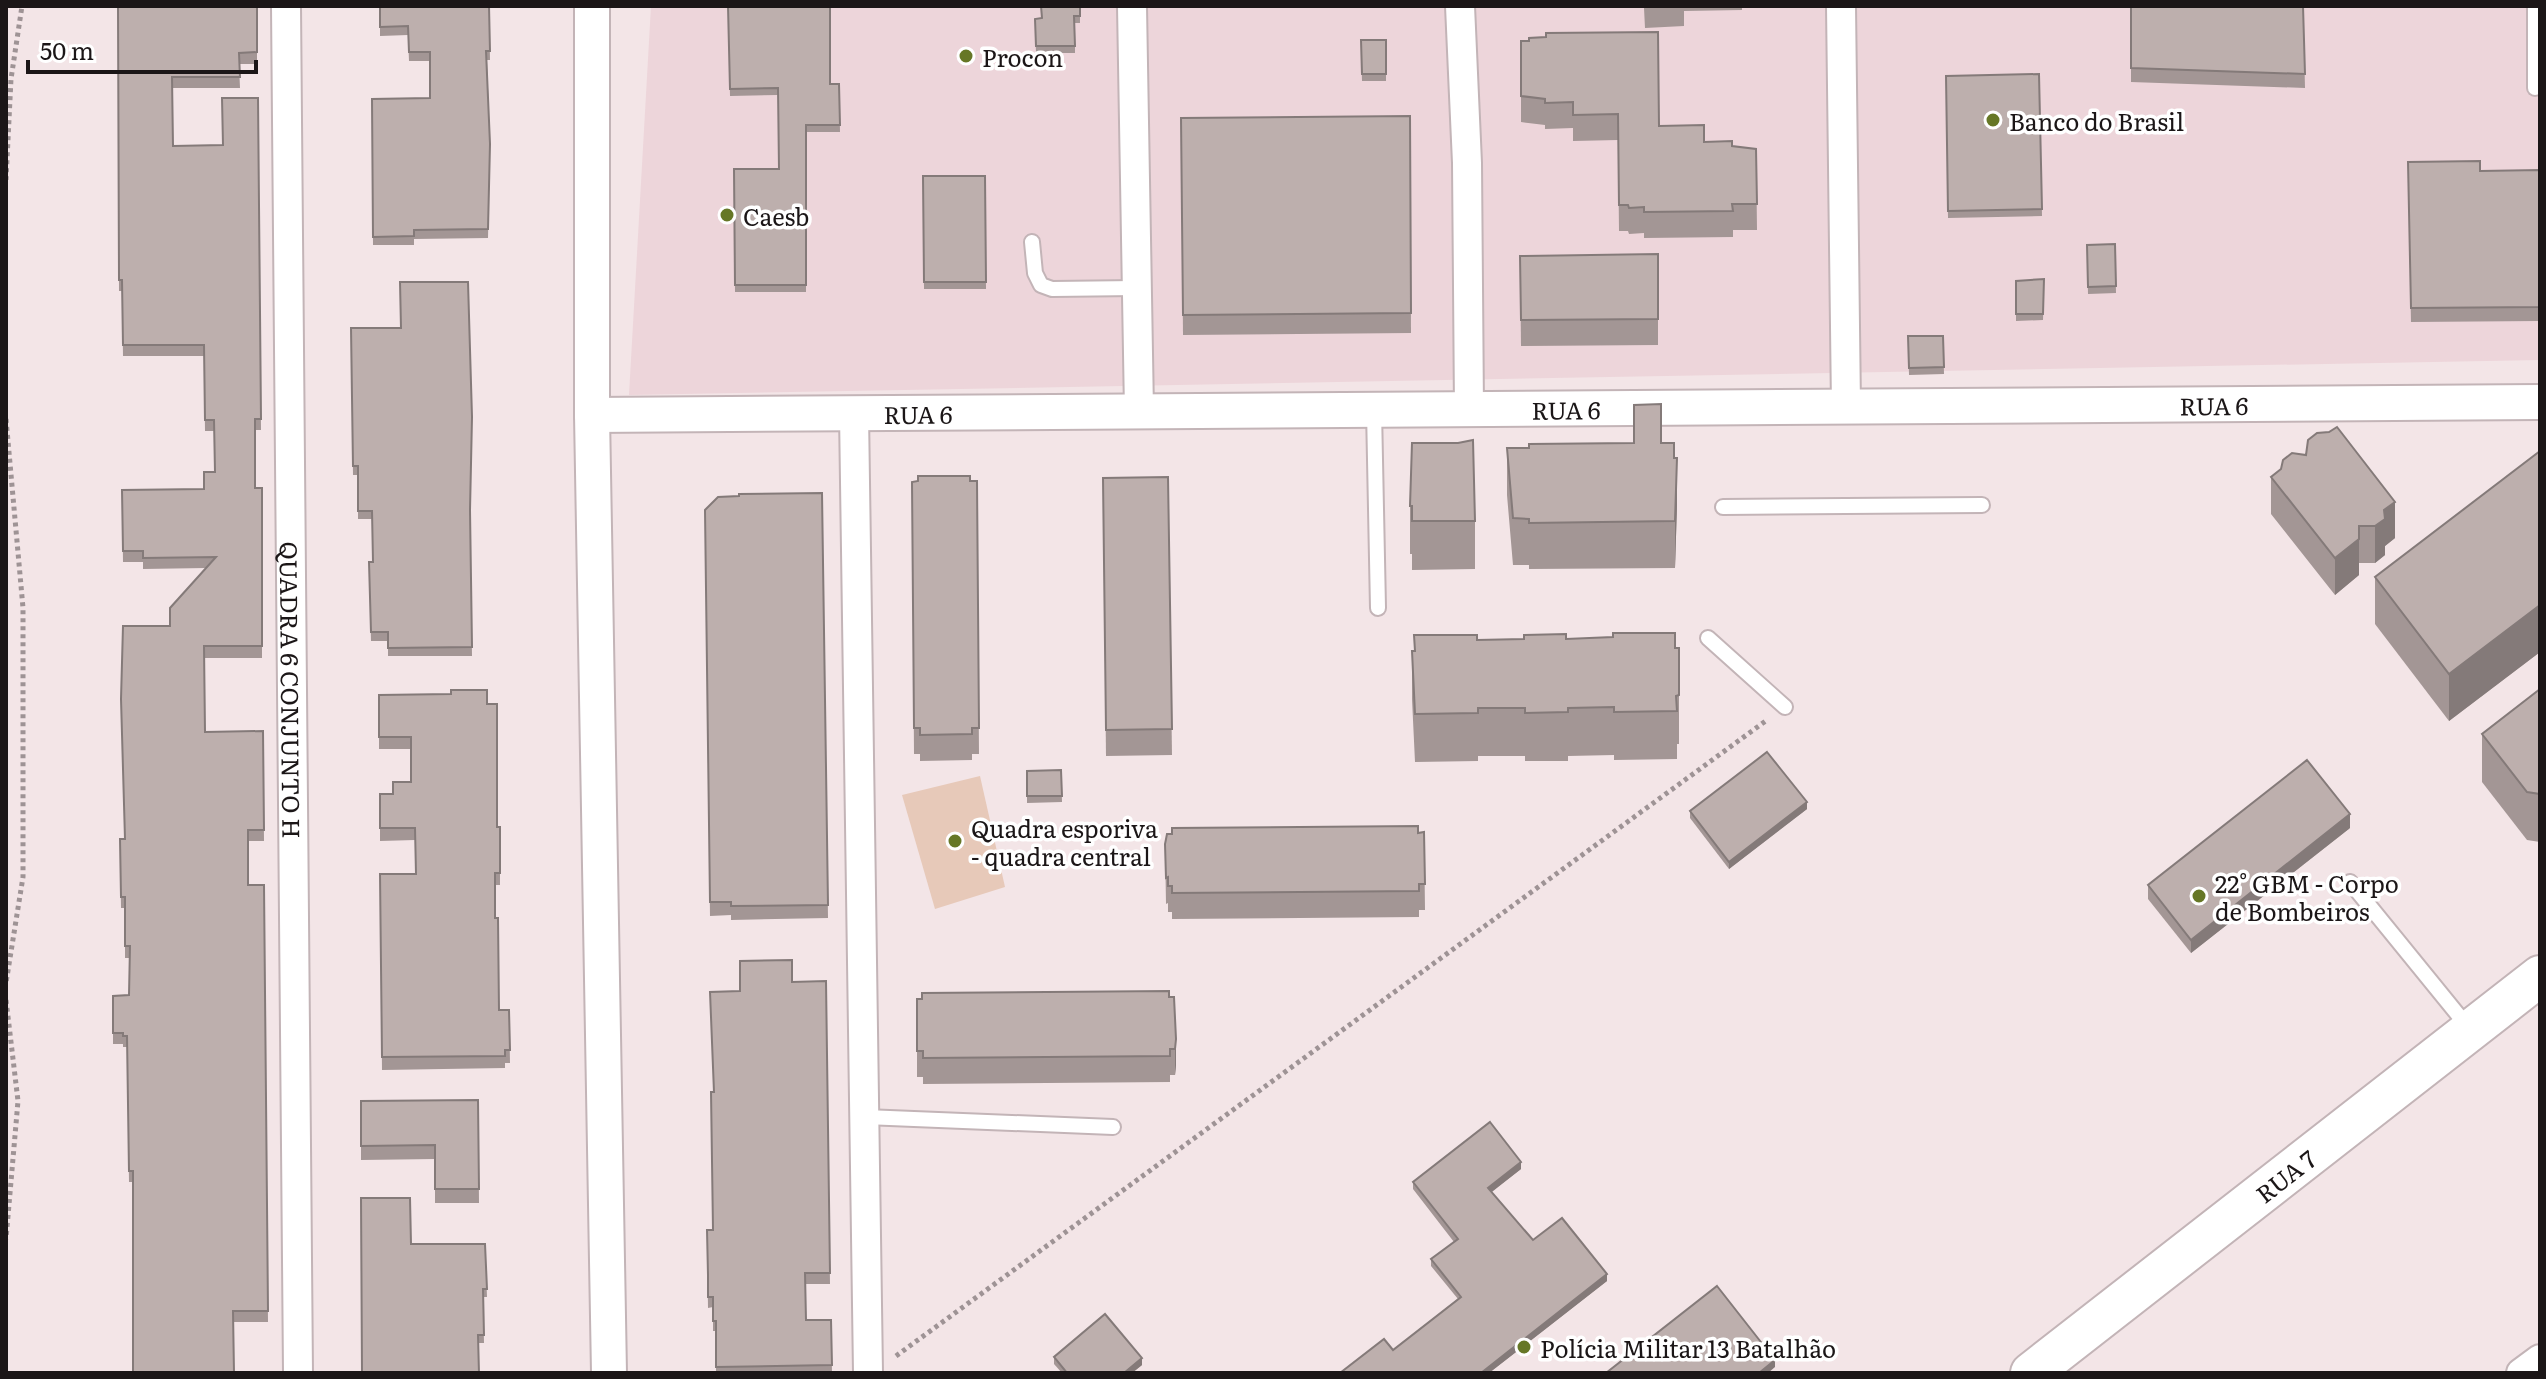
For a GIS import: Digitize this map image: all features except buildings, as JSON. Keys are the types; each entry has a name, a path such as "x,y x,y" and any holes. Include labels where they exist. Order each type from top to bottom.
{"main road":[{"name":"RUA 7","path":"2031,1373 2540,976"}],"street":[{"name":"QUADRA 6 CONJUNTO H","path":"286,6 298,1373"},
{"path":"592,6 592,415 609,1373"},
{"path":"1132,6 1139,411"},
{"path":"1460,6 1467,163 1469,409"},
{"path":"1841,6 1846,406"},
{"name":"RUA 6","path":"592,415 2540,402"},
{"path":"854,413 865,1117 877,1368"},
{"path":"2521,1373 2540,1359"}],"lane":[{"path":"2535,6 2535,88"},
{"path":"1032,242 1035,273 1041,285 1052,289 1136,288"},
{"path":"1374,410 1378,608"},
{"path":"1723,507 1982,505"},
{"path":"1708,638 1785,707"},
{"path":"2350,882 2471,1031"},
{"path":"865,1117 1113,1127"}],"path":[{"path":"6,180 11,79 22,6"},
{"path":"6,419 23,608 23,877 6,983"},
{"path":"877,1368 1785,707"},
{"path":"6,1000 18,1101 6,1239"}],"shaded area":[{"path":"651,6 2540,6 2540,360 629,395"},
{"name":"Quadra esporiva - quadra central","path":"980,776 1005,887 935,909 902,795"}],"place":[{"name":"Procon","path":"966,56"},
{"name":"Banco do Brasil","path":"1993,120"},
{"name":"Caesb","path":"727,215"},
{"name":"Quadra esporiva - quadra central","path":"955,841"},
{"name":"22° GBM - Corpo de Bombeiros","path":"2199,896"},
{"name":"Polícia Militar 13 Batalhão","path":"1524,1347"}]}
